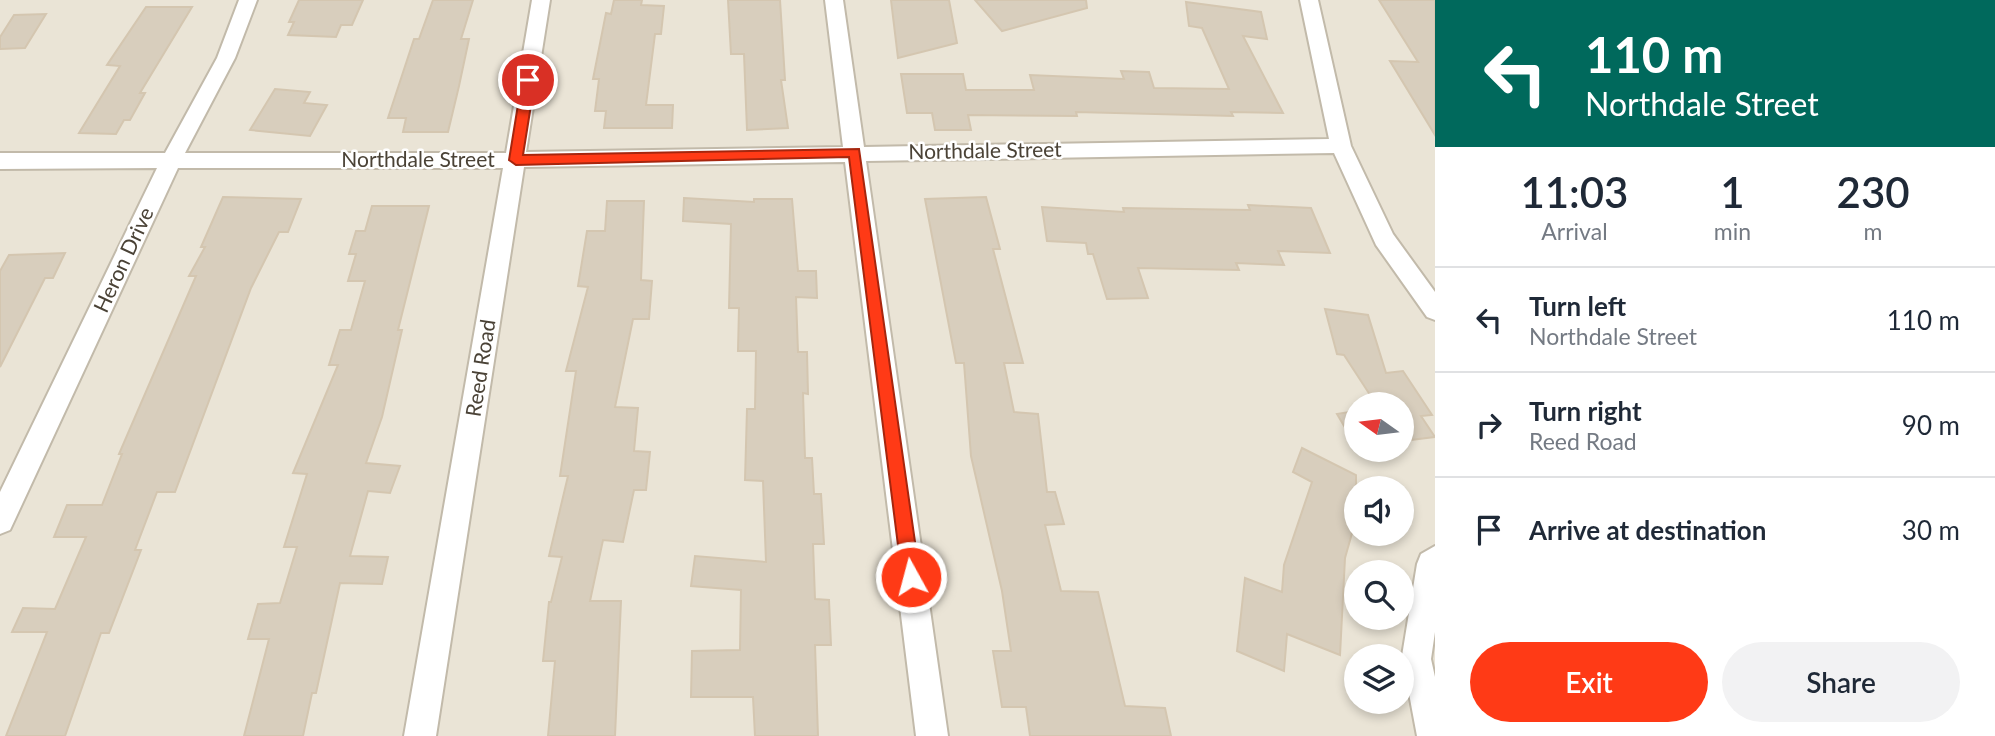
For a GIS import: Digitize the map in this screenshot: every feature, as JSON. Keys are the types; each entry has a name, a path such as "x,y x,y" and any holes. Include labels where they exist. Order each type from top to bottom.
{"street":[{"name":"Heron Drive","path":"0,521 172,159 226,58 248,0"},
{"name":"Reed Road","path":"420,736 541,0"},
{"path":"834,0 932,736"},
{"path":"1309,0 1341,146 1384,239 1435,310"},
{"name":"Northdale Street","path":"0,161 516,160 855,152 1341,146"},
{"path":"1433,736 1416,659 1431,564 1435,560"}],"shaded area":[{"path":"0,0 1435,0 1435,736 0,736"}],"building":[{"path":"299,0 363,0 352,25 341,25 336,37 288,35 294,22 289,22"},
{"path":"433,0 473,0 461,39 469,39 459,86 448,132 403,132 406,118 388,118 414,39 419,39"},
{"path":"614,0 642,0 641,5 664,6 661,34 655,34 646,105 673,105 672,128 604,128 606,111 595,111 599,79 593,79 606,13 611,14"},
{"path":"728,0 780,0 785,80 781,80 788,128 747,130 744,54 731,54"},
{"path":"891,0 949,0 957,43 898,58"},
{"path":"975,0 1086,0 1087,8 1002,31"},
{"path":"1379,0 1435,0 1435,135 1390,61 1418,62"},
{"path":"1186,2 1261,12 1267,39 1243,36 1283,113 1231,112 1233,116 1076,112 1077,116 968,115 971,130 935,130 932,113 907,113 901,74 963,74 966,90 1034,90 1030,75 1124,79 1121,71 1149,72 1154,88 1229,89 1202,28 1189,26"},
{"path":"146,7 192,7 140,93 145,93 130,120 124,120 116,134 79,133 120,66 107,65"},
{"path":"46,14 25,48 0,49 0,37 14,15"},
{"path":"275,89 310,92 304,103 327,105 310,136 250,130"},
{"path":"223,197 301,199 288,232 279,232 251,288 175,492 157,492 135,550 141,550 109,633 101,633 65,736 6,736 47,632 12,632 23,608 55,609 86,537 54,537 67,505 102,505 122,454 119,454 196,276 189,276 205,247 201,247"},
{"path":"986,197 1000,249 993,249 1023,363 1004,363 1014,412 1038,414 1047,492 1055,492 1064,524 1045,525 1061,591 1098,592 1125,706 1165,708 1171,736 1030,736 1026,707 1002,707 993,651 1011,651 1002,591 971,456 964,363 956,363 925,199"},
{"path":"684,198 754,202 754,199 792,199 798,271 816,271 817,298 796,297 798,352 807,352 808,394 803,393 805,458 812,458 814,494 821,494 824,544 813,544 815,599 829,600 831,645 815,645 818,736 755,736 753,697 691,697 692,651 740,650 741,590 691,586 695,556 766,562 763,481 745,480 747,409 755,409 756,351 738,351 739,308 729,308 731,224 683,221"},
{"path":"607,201 644,201 641,280 652,281 649,319 633,319 615,407 638,408 634,451 650,452 646,490 634,490 623,542 603,540 590,601 621,601 615,736 548,736 555,661 543,661 549,602 562,557 549,556 568,476 560,476 576,371 566,371 588,287 578,286 587,231 605,231"},
{"path":"1248,205 1311,208 1330,253 1278,251 1284,265 1236,263 1239,270 1138,268 1148,298 1107,299 1093,254 1088,254 1086,243 1047,241 1042,207 1124,212 1123,208 1250,210"},
{"path":"372,206 429,206 398,330 402,330 382,417 366,463 400,466 390,493 368,491 350,556 388,557 382,584 340,583 316,693 312,693 303,736 244,736 269,639 248,639 258,604 280,603 297,547 284,547 307,474 293,473 338,365 329,365 340,330 351,330 365,281 348,281 356,254 349,254 356,231 365,231"},
{"path":"65,253 53,278 45,278 0,367 0,271 9,255"},
{"path":"1325,309 1368,315 1386,373 1403,371 1432,415 1421,416 1435,437 1414,440 1414,392 1368,392 1344,355 1337,354"},
{"path":"1344,413 1344,426 1337,414"},
{"path":"1302,448 1356,476 1344,476 1344,546 1348,546 1344,560 1340,655 1287,634 1284,671 1237,651 1245,578 1282,592 1284,565 1312,482 1293,472"}],"route":[{"path":"528,80 516,160 855,152 911,577"}]}
